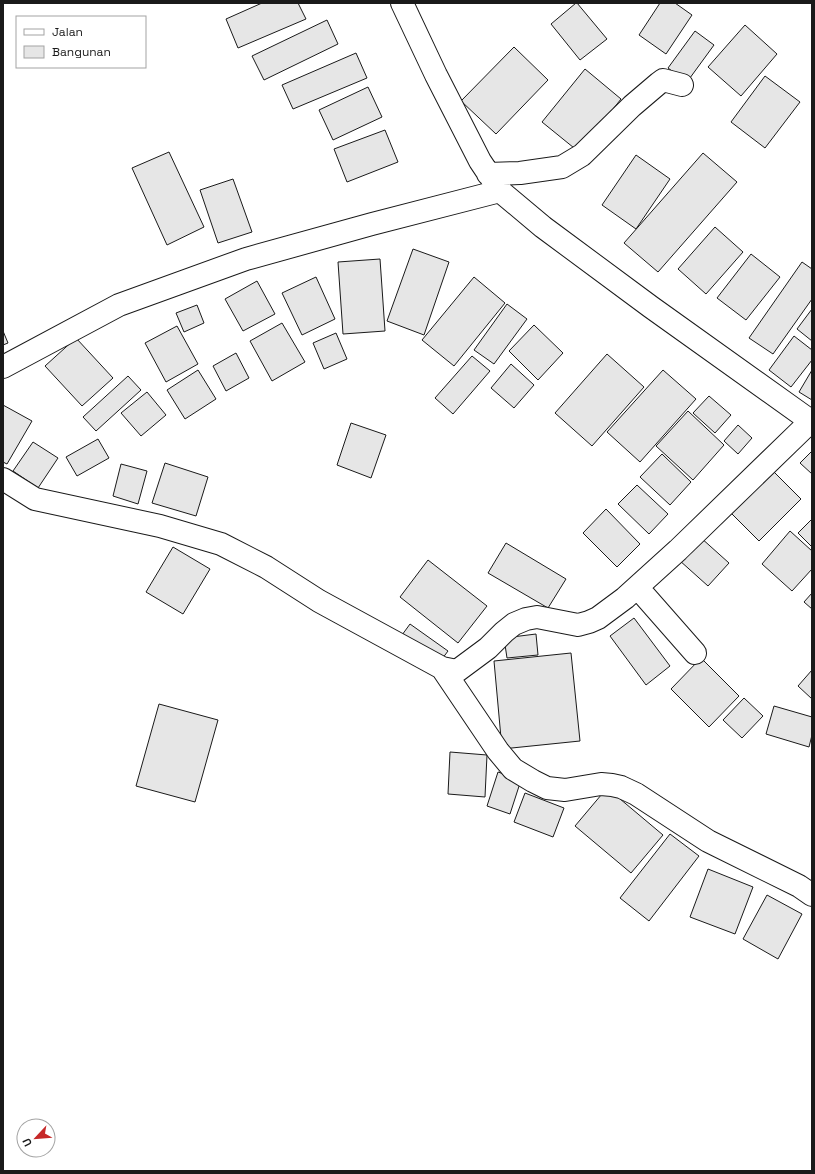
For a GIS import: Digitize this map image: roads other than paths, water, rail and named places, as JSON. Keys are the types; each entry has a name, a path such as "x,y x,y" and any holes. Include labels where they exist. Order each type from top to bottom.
{"street":[{"path":"3,479 35,499 160,526 221,544 266,567 319,601 442,668 457,671 488,648 514,624 526,619 537,617 578,625 598,618 638,587 742,490 811,421 644,302 543,227 494,182 480,161 436,75 402,3"},
{"path":"3,367 119,305 246,259 372,224 520,173 562,167 582,155 632,106 663,80 682,85"},
{"path":"638,587 695,653"},
{"path":"442,668 498,751 513,769 532,781 547,788 565,790 601,784 621,787 636,794 708,841 799,886 812,895"}]}
